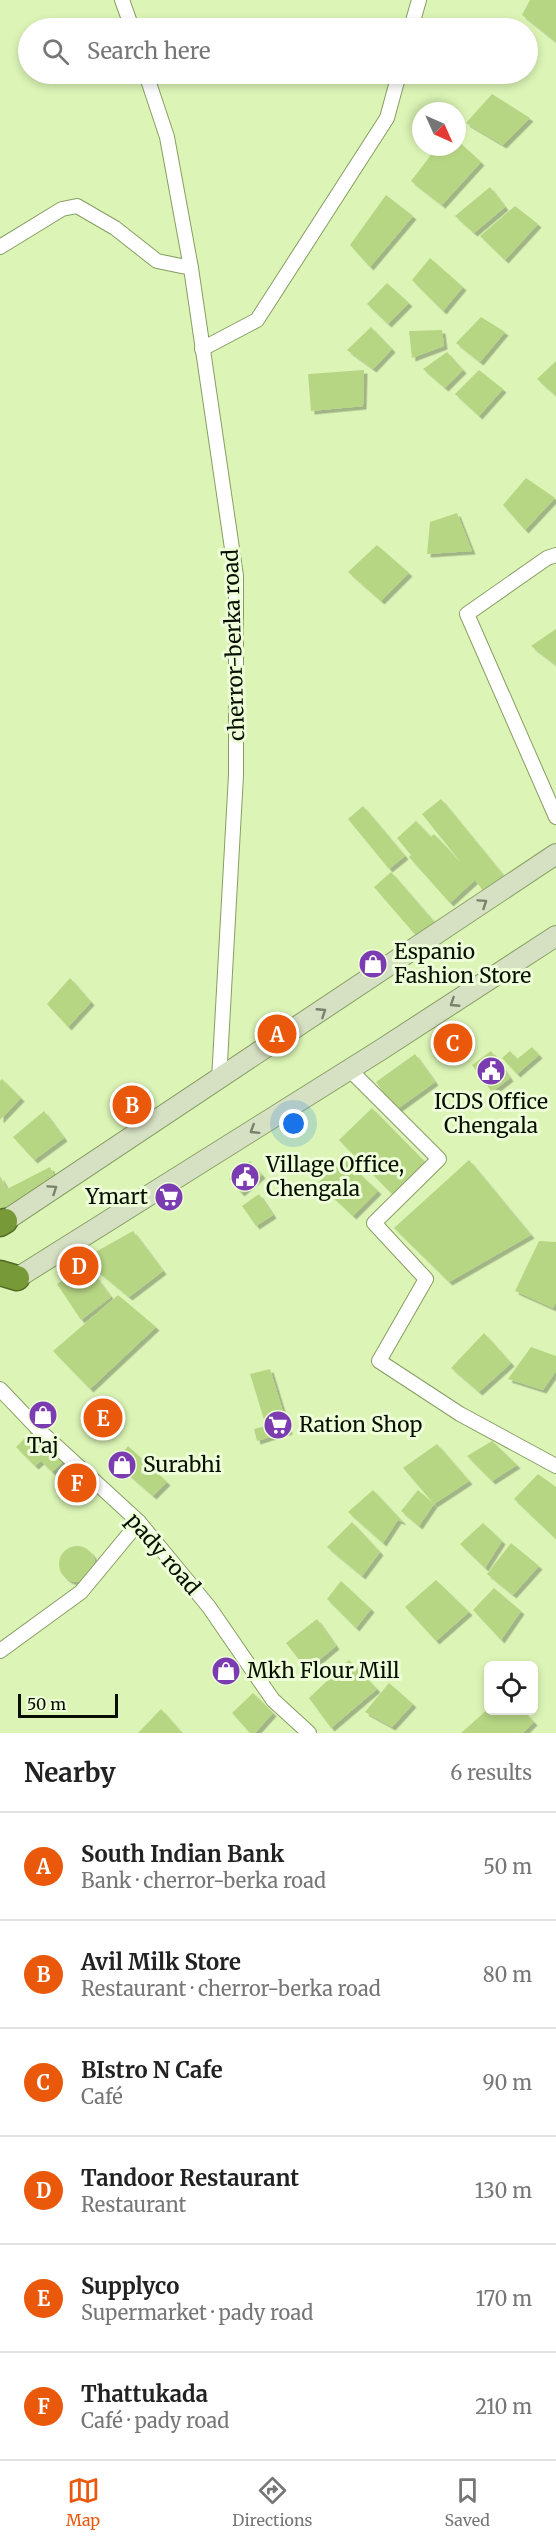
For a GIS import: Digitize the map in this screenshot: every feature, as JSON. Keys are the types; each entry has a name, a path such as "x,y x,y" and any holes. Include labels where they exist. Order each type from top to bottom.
{"street":[{"path":"122,0 128,18"},
{"path":"414,18 419,0"},
{"name":"cherror-berka road","path":"149,84 167,137 191,268 236,576 236,775 219,1080"},
{"path":"202,349 257,320 387,118 396,84"},
{"path":"0,247 63,209 77,206 115,228 157,261 191,268"},
{"path":"556,555 547,558 467,614 556,817"},
{"path":"2,1222 556,854"},
{"path":"9,1276 350,1070 556,936"},
{"path":"350,1070 439,1159 374,1223 426,1279 379,1361 460,1414 556,1466"},
{"name":"pady road","path":"0,1389 42,1433 139,1522 209,1607 273,1700 309,1733"},
{"path":"0,1651 81,1592 139,1522"}],"building":[{"path":"530,0 556,0 556,42 538,28 538,18 526,18 522,15"},
{"path":"492,94 530,118 503,145 466,123"},
{"path":"466,148 481,162 442,205 411,181 430,156 466,156"},
{"path":"490,187 505,207 474,233 455,216"},
{"path":"386,195 413,216 370,267 350,245"},
{"path":"515,206 538,224 505,260 480,236"},
{"path":"430,258 463,287 443,311 412,280"},
{"path":"387,283 409,303 388,324 367,304"},
{"path":"481,317 505,332 480,362 456,343"},
{"path":"371,327 392,349 373,369 347,350"},
{"path":"442,330 444,346 412,358 409,331"},
{"path":"447,352 463,370 445,388 423,369"},
{"path":"556,361 556,396 537,379"},
{"path":"364,370 363,406 311,411 308,374"},
{"path":"479,370 503,389 479,416 455,394"},
{"path":"526,478 555,498 525,530 503,505"},
{"path":"457,513 472,551 427,554 430,522"},
{"path":"377,545 409,573 381,601 348,572"},
{"path":"556,629 556,665 531,646"},
{"path":"441,799 504,876 484,892 475,880 450,903 409,857 411,855 397,838 416,821 431,837 434,834 463,865 422,814"},
{"path":"363,806 405,856 389,869 348,819"},
{"path":"391,872 436,924 419,939 374,887"},
{"path":"70,978 91,1002 68,1027 47,1004"},
{"path":"532,1047 539,1055 517,1074 502,1058 510,1051 517,1059"},
{"name":"ICDS Office Chengala","path":"491,1051 510,1078 492,1092 472,1065"},
{"path":"415,1054 435,1082 396,1110 376,1082"},
{"path":"2,1079 21,1098 0,1120 0,1081"},
{"path":"372,1108 427,1164 394,1196 339,1140"},
{"path":"44,1111 64,1138 34,1160 13,1137"},
{"path":"343,1158 378,1191 353,1216 318,1183"},
{"path":"469,1160 531,1235 449,1282 394,1228"},
{"name":"Village Office, Chengala","path":"250,1161 262,1175 241,1193 229,1179"},
{"path":"50,1167 57,1181 0,1210 0,1176 7,1189"},
{"path":"259,1194 273,1215 256,1226 242,1206"},
{"path":"133,1231 163,1271 129,1297 83,1259"},
{"path":"539,1241 556,1242 556,1302 553,1308 515,1291"},
{"path":"87,1265 111,1297 81,1320 57,1284"},
{"path":"118,1295 156,1327 90,1389 53,1351"},
{"path":"484,1333 511,1363 479,1392 451,1368"},
{"path":"531,1347 556,1356 556,1371 543,1390 508,1379"},
{"path":"270,1369 289,1431 257,1441 254,1429 266,1426 250,1374"},
{"path":"34,1429 65,1460 52,1472 41,1461 35,1466 16,1447"},
{"path":"492,1441 517,1465 492,1481 467,1456"},
{"path":"437,1444 469,1481 434,1504 403,1468"},
{"path":"128,1446 167,1482 153,1496 115,1463"},
{"path":"538,1474 556,1487 556,1539 514,1499"},
{"path":"373,1490 403,1522 398,1520 383,1543 348,1512"},
{"path":"418,1490 434,1504 419,1526 401,1511"},
{"path":"352,1522 380,1552 362,1576 327,1547"},
{"path":"483,1523 502,1541 485,1568 460,1544"},
{"path":"511,1543 539,1566 513,1595 487,1574"},
{"path":"77,1546 90,1551 95,1564 90,1577 77,1582 64,1577 59,1564 64,1551"},
{"path":"436,1580 469,1612 436,1641 405,1607"},
{"path":"341,1581 371,1609 356,1628 327,1599"},
{"path":"494,1588 521,1611 501,1640 473,1610"},
{"path":"317,1619 336,1646 307,1670 286,1643"},
{"path":"349,1660 377,1689 331,1728 309,1698"},
{"path":"389,1683 413,1704 392,1727 365,1712"},
{"path":"253,1693 273,1713 255,1733 250,1733 232,1713"},
{"path":"161,1709 182,1733 138,1733"},
{"path":"484,1713 484,1715 527,1715 534,1722 523,1733 461,1733"}],"place":[{"name":"Espanio Fashion Store","path":"373,964"},
{"name":"South Indian Bank","path":"277,1034"},
{"name":"BIstro N Cafe","path":"453,1043"},
{"name":"ICDS Office Chengala","path":"491,1071"},
{"name":"Avil Milk Store","path":"132,1105"},
{"name":"Village Office, Chengala","path":"245,1177"},
{"name":"Ymart","path":"169,1197"},
{"name":"Tandoor Restaurant","path":"79,1266"},
{"name":"Taj","path":"43,1415"},
{"name":"Supplyco","path":"103,1418"},
{"name":"Ration Shop","path":"278,1425"},
{"name":"Surabhi","path":"122,1465"},
{"name":"Thattukada","path":"77,1483"},
{"name":"Mkh Flour Mill","path":"226,1671"}]}
